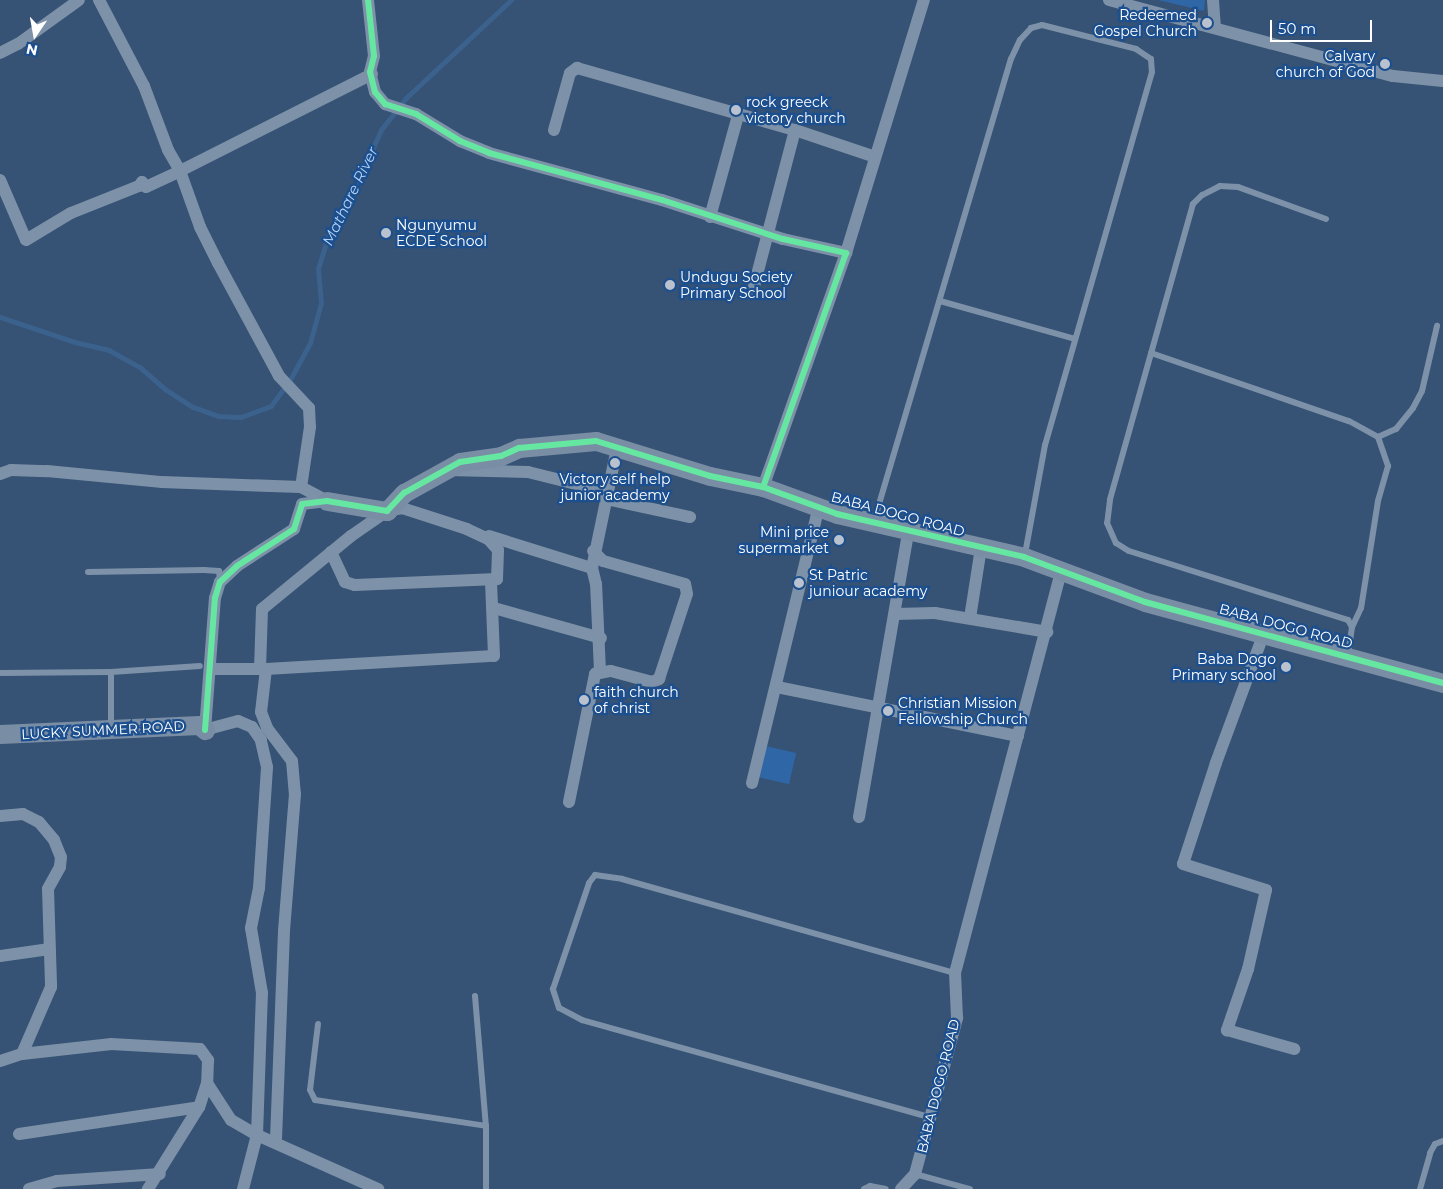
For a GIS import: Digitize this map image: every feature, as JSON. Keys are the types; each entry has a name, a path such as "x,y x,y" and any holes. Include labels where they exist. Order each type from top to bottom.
{"street":[{"path":"0,53 18,44 78,0"},
{"path":"99,0 144,86 168,150 180,171 200,227 279,376 309,408 309,435 301,487"},
{"path":"368,0 373,40 372,74 375,92 382,102 416,114 474,148 662,200 768,235 846,253"},
{"path":"762,486 846,253 924,0"},
{"path":"1110,0 1215,26 1393,76 1443,81"},
{"path":"1213,0 1215,26"},
{"path":"554,130 574,68 795,130 876,157"},
{"path":"0,180 26,240 71,213 139,186 142,182 146,187 372,74"},
{"path":"710,217 738,115"},
{"path":"753,290 795,130"},
{"name":"BABA DOGO ROAD","path":"388,511 404,493 460,462 501,456 519,448 596,441 710,476 762,486 837,514 908,532 1024,557 1145,602 1443,683"},
{"path":"600,671 601,638 596,584 592,568 593,551 617,448"},
{"path":"0,474 11,470 47,471 162,482 301,487 327,501"},
{"path":"446,470 528,472 596,489 606,499 690,517"},
{"path":"243,1189 257,1135 262,993 251,928 259,888 266,755 261,740 252,727 238,721 205,730 205,668 215,598 220,582 236,566 294,529 302,504 327,501 388,511 402,508 592,568"},
{"path":"752,784 777,687 819,506"},
{"path":"276,1138 284,931 295,794 292,761 267,728 261,712 263,669 262,608 331,552 388,511"},
{"path":"467,529 496,545 496,578"},
{"path":"859,817 879,710 908,532"},
{"path":"970,618 980,548"},
{"path":"569,802 594,674 600,671 652,682 660,679 687,594 685,584 603,561 593,551"},
{"path":"331,552 345,582 355,585 496,578"},
{"name":"BABA DOGO ROAD","path":"901,1189 915,1174 957,1018 955,973 1061,571"},
{"path":"205,668 263,669 494,656 494,608 491,580 496,578"},
{"path":"494,608 601,638"},
{"path":"894,614 935,612 1046,632"},
{"path":"1264,633 1216,763 1183,864 1266,890 1248,969 1227,1030 1294,1049"},
{"path":"777,687 879,710 1018,736"},
{"name":"LUCKY SUMMER ROAD","path":"0,734 199,725 205,730"},
{"path":"0,816 23,814 39,822 54,840 62,857 60,867 48,889 51,987 22,1054"},
{"path":"0,956 50,950"},
{"path":"0,1061 22,1054 111,1044 200,1049 208,1060 207,1083 199,1108 160,1174 148,1189"},
{"path":"207,1083 231,1120 257,1135 378,1189"},
{"path":"19,1134 199,1108"},
{"path":"29,1189 58,1181 160,1174"}],"lane":[{"path":"874,522 1011,58 1020,40 1031,28 1042,25 1136,49 1150,59 1152,72 1045,445 1024,557"},
{"path":"1326,219 1238,187 1220,186 1202,195 1193,204 1186,223 1110,500 1107,523 1116,544 1129,551 1348,620 1352,627"},
{"path":"940,301 1075,339"},
{"path":"1378,437 1396,429 1413,408 1422,392 1437,326"},
{"path":"1151,353 1349,421 1378,437 1388,466 1378,501 1361,608 1352,627 1348,656"},
{"path":"88,572 219,572 220,582"},
{"path":"0,673 111,672 205,668"},
{"path":"110,730 111,672"},
{"path":"929,1117 582,1020 559,1008 552,989 589,883 595,875 622,879 955,973"},
{"path":"475,996 486,1126 486,1189"},
{"path":"318,1024 310,1090 316,1100 486,1126"},
{"path":"1420,1189 1430,1153 1435,1144 1443,1141"},
{"path":"915,1174 970,1189"},
{"path":"864,1189 870,1186 886,1189"}],"shaded area":[{"path":"1158,0 1205,0 1204,11"},
{"path":"766,746 796,753 789,784 759,777"}],"waterway":[{"name":"Mathare River","path":"0,317 75,342 109,350 141,368 165,389 193,407 219,416 241,417 271,406 290,380 310,343 321,303 318,269 329,234 344,213 381,130 406,98 511,0"}],"cycle path":[{"path":"368,0 374,56 370,72 375,92 385,104 416,114 460,141 489,153 662,200 783,239 846,253 763,487"},
{"path":"205,730 215,598 220,582 237,566 294,529 302,504 327,501 387,511 404,493 460,462 501,456 519,448 596,441 710,476 763,487 837,514 1024,557 1145,602 1443,683"}],"place":[{"name":"Redeemed Gospel Church","path":"1207,23"},
{"name":"Calvary church of God","path":"1385,64"},
{"name":"rock greeck victory church","path":"736,110"},
{"name":"Ngunyumu ECDE School","path":"386,233"},
{"name":"Undugu Society Primary School","path":"670,285"},
{"name":"Victory self help junior academy","path":"615,463"},
{"name":"Mini price supermarket","path":"839,540"},
{"name":"St Patric juniour academy","path":"799,583"},
{"name":"Baba Dogo Primary school","path":"1286,667"},
{"name":"faith church of christ","path":"584,700"},
{"name":"Christian Mission Fellowship Church","path":"888,711"}]}
